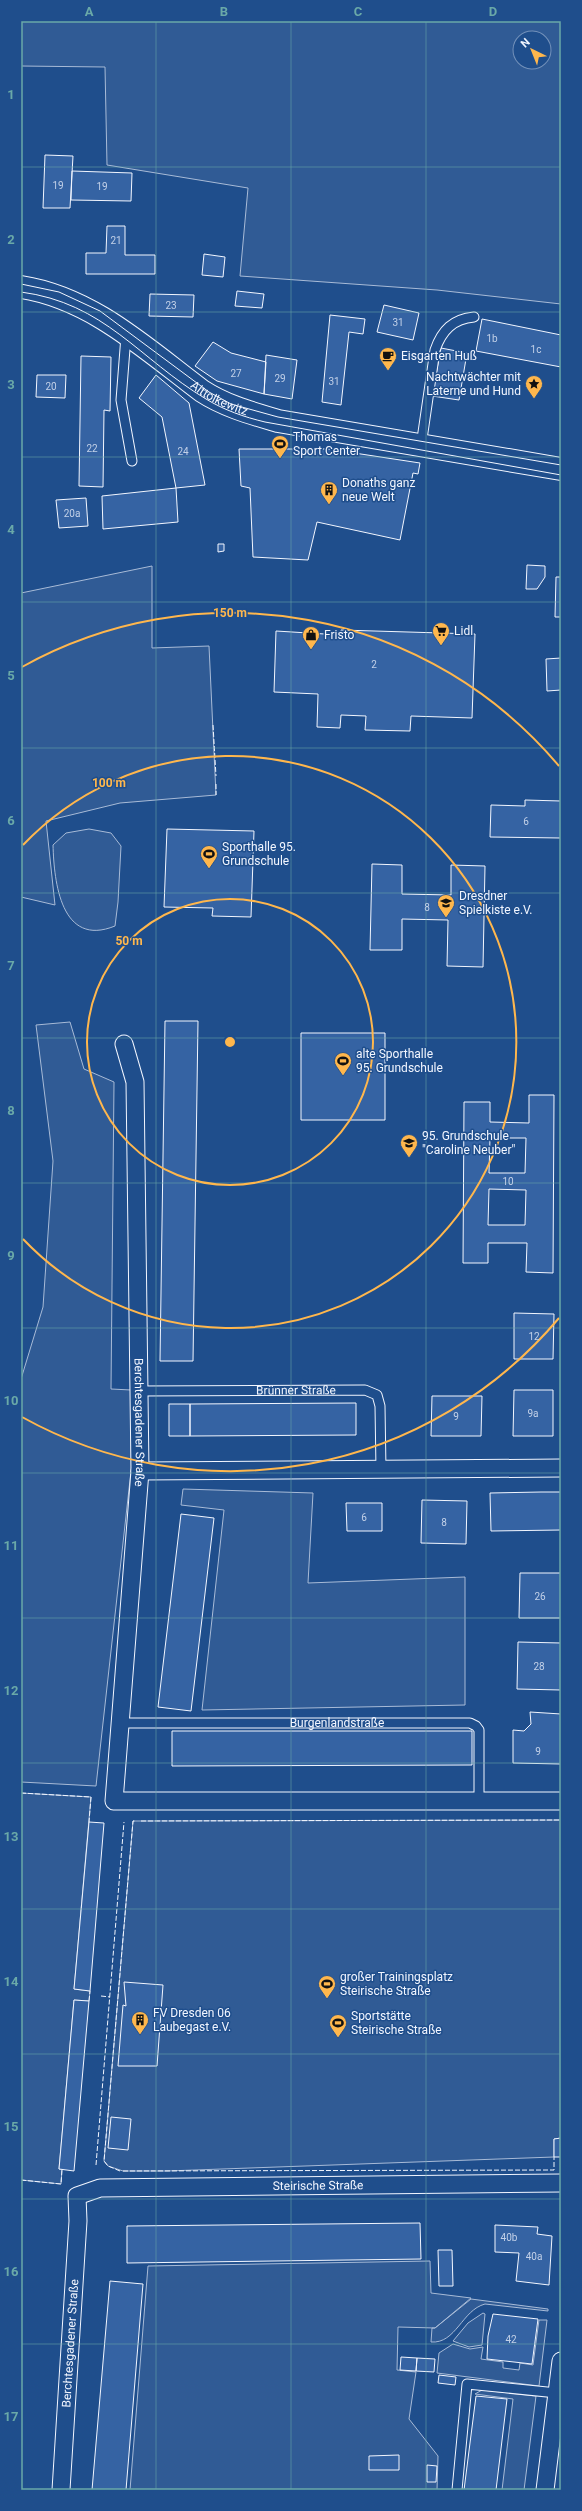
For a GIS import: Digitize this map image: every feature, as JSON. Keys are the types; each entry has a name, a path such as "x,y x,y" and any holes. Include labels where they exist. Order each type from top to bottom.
{"main road":[{"name":"Alttolkewitz","path":"21,287 58,295 97,314 208,394 244,412 278,421 561,469"}],"street":[{"name":"Berchtesgadener Straße","path":"124,1044 135,1082 140,1471 122,1723 114,1801 479,1801"},
{"path":"140,1471 561,1468"},
{"path":"479,1801 561,1801"},
{"name":"Steirische Straße","path":"77,2196 100,2188 561,2183"},
{"name":"Berchtesgadener Straße","path":"61,2490 78,2221 77,2196"},
{"path":"545,2490 561,2361"}],"lane":[{"path":"421,446 435,350 440,336 460,318 474,317"},
{"path":"126,334 122,400 132,461"},
{"name":"Brünner Straße","path":"139,1391 365,1390 377,1395 380,1406 381,1470"},
{"name":"Burgenlandstraße","path":"122,1723 470,1723 476,1726 479,1730 479,1801"},
{"path":"457,2490 467,2384 557,2394"}],"shaded area":[{"path":"21,21 561,21 561,304 437,290 240,276 248,188 107,165 105,67 21,66"},
{"path":"152,566 152,648 209,646 216,795 120,803 46,821 55,905 21,897 21,593"},
{"path":"89,829 111,833 121,846 115,926 97,930 83,928 72,920 64,908 59,893 54,860 53,845 66,833"},
{"path":"70,1022 84,1069 114,1082 111,1389 131,1390 132,1462 96,1786 21,1782 21,1379 43,1307 53,1161 36,1025"},
{"path":"183,1489 313,1493 308,1583 465,1577 465,1705 202,1710 224,1510 181,1505"},
{"path":"21,1793 91,1797 74,1989 90,1991 89,2001 74,2000 59,2169 62,2169 61,2184 21,2180"},
{"name":"Sportstätte Steirische Straße","path":"561,1820 561,2138 554,2139 554,2157 167,2171 123,2171 108,2166 104,2161 133,1821"},
{"path":"430,2261 431,2293 471,2298 435,2328 398,2327 397,2370 416,2372 409,2419 438,2456 437,2490 130,2490 148,2266"},
{"path":"471,2299 548,2309 548,2311 485,2304 477,2307 470,2313 447,2338 440,2341 431,2342 432,2328 435,2328"},
{"path":"483,2313 485,2314 482,2345 469,2347 453,2341 468,2323"},
{"path":"539,2320 547,2320 539,2386 437,2373 439,2353 453,2344 470,2349 483,2347 481,2359 503,2362 503,2368 519,2370 520,2363 533,2365"},
{"path":"482,2390 536,2396 524,2490 502,2490 513,2399 475,2394"}],"building":[{"path":"45,155 73,156 70,208 43,208"},
{"path":"72,171 132,173 131,201 71,200"},
{"path":"107,226 125,226 125,255 155,255 155,274 86,274 86,253 106,253"},
{"path":"204,254 225,257 223,277 202,275"},
{"path":"237,291 264,294 262,308 235,306"},
{"path":"150,294 194,295 193,317 149,316"},
{"path":"384,305 419,313 413,340 377,332"},
{"path":"330,315 365,319 363,334 349,332 341,405 322,402"},
{"path":"482,319 561,335 561,367 476,351"},
{"path":"213,342 231,353 266,362 264,394 217,381 195,366"},
{"path":"441,348 467,353 459,400 432,396"},
{"path":"266,355 297,360 292,399 264,394"},
{"path":"81,356 111,357 110,411 104,410 103,487 79,486"},
{"path":"37,375 66,375 65,398 36,397"},
{"path":"156,375 189,403 205,485 176,488 162,417 139,398"},
{"name":"Donaths ganz neue Welt","path":"239,449 328,449 420,463 418,474 413,473 400,540 317,522 308,560 253,557 250,488 241,486"},
{"path":"176,488 178,522 103,529 102,496"},
{"path":"86,498 88,526 59,528 56,500"},
{"path":"218,544 224,544 224,551 218,552"},
{"path":"527,565 545,566 545,577 537,589 526,589"},
{"path":"556,577 561,577 561,617 555,617"},
{"path":"341,630 475,634 472,718 411,716 410,731 365,730 366,716 341,715 340,728 317,727 318,694 274,692 276,631 341,635"},
{"path":"561,658 561,690 547,691 546,659"},
{"path":"525,800 561,801 561,838 490,837 491,805 525,806"},
{"name":"Sporthalle 95. Grundschule","path":"167,829 254,831 251,917 212,916 213,908 164,907"},
{"name":"Dresdner Spielkiste e.V.","path":"372,864 402,865 402,894 451,895 451,865 485,866 483,967 447,966 448,920 402,919 402,950 370,950"},
{"path":"165,1021 198,1021 193,1361 160,1361"},
{"name":"alte Sporthalle 95. Grundschule","path":"301,1033 385,1033 385,1120 301,1120"},
{"path":"529,1095 554,1095 553,1273 526,1272 527,1243 488,1243 488,1263 463,1263 464,1102 490,1102 490,1122 529,1123","holes":["490,1138 526,1138 525,1173 489,1173","489,1189 526,1190 525,1225 488,1225"]},
{"path":"514,1313 554,1314 553,1359 514,1359"},
{"path":"514,1390 553,1390 553,1436 513,1436"},
{"path":"432,1396 482,1396 481,1436 431,1436"},
{"path":"356,1403 356,1435 190,1436 190,1404"},
{"path":"169,1404 190,1404 190,1436 169,1436"},
{"path":"561,1492 561,1530 491,1531 490,1493"},
{"path":"422,1500 467,1501 466,1544 421,1543"},
{"path":"346,1503 382,1503 382,1531 347,1531"},
{"path":"181,1514 214,1518 191,1711 158,1707"},
{"path":"520,1573 561,1573 561,1618 519,1618"},
{"path":"518,1642 561,1643 561,1690 517,1689"},
{"path":"530,1712 561,1714 561,1764 513,1763 513,1730 524,1731 531,1724"},
{"path":"172,1731 472,1731 472,1765 172,1766"},
{"path":"89,1822 104,1823 90,1991 74,1989"},
{"name":"FV Dresden 06 Laubegast e.V.","path":"124,1982 163,1985 157,2066 118,2066 123,2005 126,2006"},
{"path":"74,2000 89,2001 74,2171 59,2169"},
{"path":"111,2117 131,2119 128,2150 108,2148"},
{"path":"561,2138 561,2157 554,2157 554,2139"},
{"path":"420,2223 421,2259 127,2263 127,2226"},
{"path":"495,2225 538,2227 537,2234 552,2236 549,2285 516,2281 519,2253 495,2252"},
{"path":"438,2250 452,2250 453,2286 439,2286"},
{"path":"110,2281 143,2284 126,2490 92,2490"},
{"path":"493,2314 538,2319 532,2364 487,2359 488,2336"},
{"path":"401,2357 417,2358 416,2371 400,2370"},
{"path":"417,2358 435,2359 434,2372 416,2371"},
{"path":"439,2375 456,2377 455,2385 438,2383"},
{"path":"476,2396 507,2399 496,2490 464,2490"},
{"path":"399,2455 399,2470 369,2470 369,2456"},
{"path":"427,2465 437,2466 436,2482 427,2482"}],"tram line":[{"path":"21,284 59,292 100,311 209,392 231,404 278,417 561,465"},
{"path":"21,292 50,298 76,308 99,320 182,383 206,399 227,410 265,422 561,475"}],"fence":[{"path":"213,725 216,776"},
{"path":"216,784 216,795"},
{"path":"21,1793 91,1797 89,1822"},
{"path":"141,1821 561,1820"},
{"path":"120,2171 108,2166 104,2161 133,1821 135,1821"},
{"path":"96,2165 124,1822"},
{"path":"89,2001 90,1991"},
{"path":"101,1996 110,1997"},
{"path":"123,2171 554,2170 554,2157"},
{"path":"21,2180 61,2184 62,2169"}],"place":[{"name":"Eisgarten Huß","path":"388,371"},
{"name":"Nachtwächter mit Laterne und Hund","path":"534,399"},
{"name":"Thomas Sport Center","path":"280,459"},
{"name":"Donaths ganz neue Welt","path":"329,505"},
{"name":"Lidl","path":"441,646"},
{"name":"Fristo","path":"311,650"},
{"name":"Sporthalle 95. Grundschule","path":"209,869"},
{"name":"Dresdner Spielkiste e.V.","path":"446,918"},
{"name":"alte Sporthalle 95. Grundschule","path":"343,1076"},
{"name":"95. Grundschule \"Caroline Neuber\"","path":"409,1158"},
{"name":"großer Trainingsplatz Steirische Straße","path":"327,1999"},
{"name":"FV Dresden 06 Laubegast e.V.","path":"140,2035"},
{"name":"Sportstätte Steirische Straße","path":"338,2038"}]}
